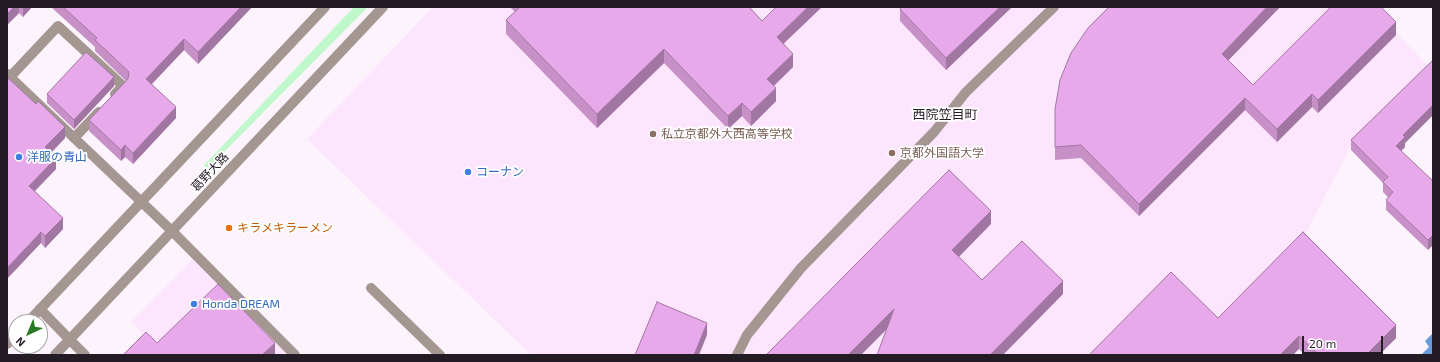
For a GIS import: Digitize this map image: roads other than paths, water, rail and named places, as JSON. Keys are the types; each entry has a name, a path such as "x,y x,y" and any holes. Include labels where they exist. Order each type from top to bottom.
{"street":[{"path":"35,314 325,7"},
{"name":"葛野大路","path":"55,355 383,7"},
{"path":"737,355 747,335 801,268 934,132 966,92 1054,7"},
{"path":"74,138 123,86 58,26 8,75 141,202 172,231 295,355"},
{"path":"371,288 440,355"},
{"path":"40,309 85,355"}],"water":[{"path":"1433,333 1433,355 1421,355 1429,347 1425,341"}],"place":[{"name":"私立京都外大西高等学校","path":"653,134"},
{"name":"京都外国語大学","path":"892,153"},
{"name":"洋服の青山","path":"19,157"},
{"name":"コーナン","path":"468,172"},
{"name":"キラメキラーメン","path":"229,228"},
{"name":"Honda DREAM","path":"194,304"}],"district":[{"name":"西院笠目町","path":"945,115"}]}
